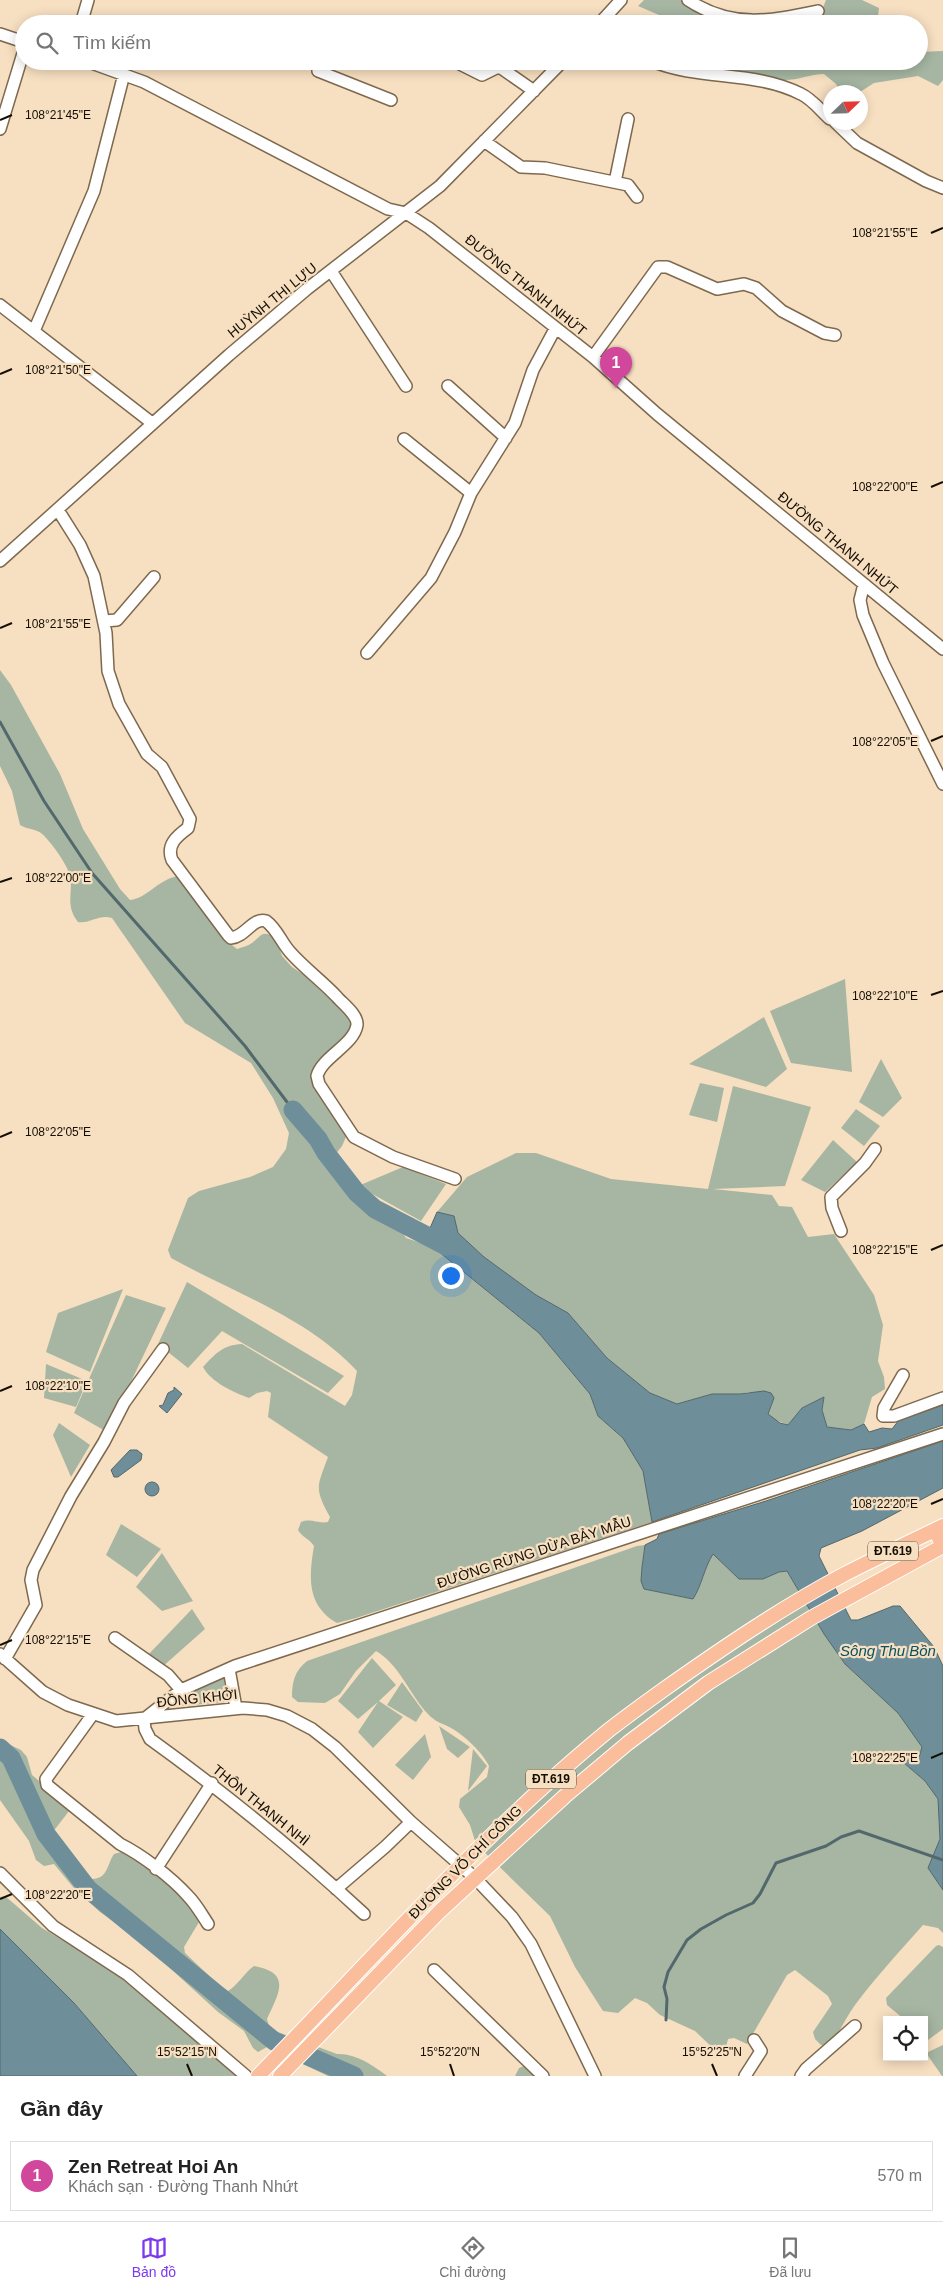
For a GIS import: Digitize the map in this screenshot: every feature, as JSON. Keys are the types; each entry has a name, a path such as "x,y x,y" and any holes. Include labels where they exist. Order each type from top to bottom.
{"main road":[{"path":"939,1528 943,1546"},
{"name":"ĐƯỜNG VÕ CHÍ CÔNG","path":"258,2076 461,1865 550,1780 612,1728 701,1664 802,1599 843,1575 939,1528"},
{"name":"ĐƯỜNG VÕ CHÍ CÔNG","path":"280,2076 440,1911 565,1796 628,1744 708,1683 811,1618 943,1546"}],"street":[{"path":"84,15 88,0"},
{"path":"607,15 621,0"},
{"path":"688,0 709,11 724,15"},
{"path":"797,15 818,11"},
{"path":"0,34 15,39"},
{"path":"0,129 18,70"},
{"name":"ĐƯỜNG THANH NHỨT","path":"112,70 164,92 388,209 406,213 461,252 593,357 657,414 943,649"},
{"path":"472,70 482,75 492,70"},
{"path":"504,70 534,91"},
{"name":"HUỲNH THỊ LỰU","path":"0,561 229,355 440,186 554,70"},
{"path":"687,70 741,76 774,83 803,95 823,113"},
{"path":"318,71 391,100"},
{"path":"34,331 94,191 124,74"},
{"path":"614,182 628,119"},
{"path":"843,130 857,143 926,181 943,188"},
{"path":"484,141 521,167 545,168 628,185 637,197"},
{"path":"593,357 658,267 667,267 717,289 744,284 756,288 782,311 824,333 835,335"},
{"path":"332,271 406,386"},
{"path":"0,305 152,423"},
{"path":"367,653 431,578 455,532 471,493 514,424 533,370 555,328"},
{"path":"448,386 506,438"},
{"path":"404,439 471,493"},
{"path":"58,510 90,564 104,621 108,671 119,704 146,754 162,767 190,819 188,828 176,837 172,844 170,855 172,860 228,935 236,938 258,921 266,922 274,928 289,951 331,991 355,1018 357,1025 354,1031 321,1067 317,1076 319,1084 352,1135 393,1157 455,1179"},
{"path":"104,621 117,620 154,577"},
{"path":"864,584 860,600 863,615 886,670 943,784"},
{"path":"841,1231 832,1208 831,1197 865,1163 876,1149"},
{"path":"3,1657 36,1605 31,1580 33,1570 71,1496 104,1442 124,1403 163,1349"},
{"path":"903,1374 884,1408 883,1416 894,1416 943,1398"},
{"name":"ĐƯỜNG RỪNG DỪA BẢY MẪU","path":"144,1719 181,1690 229,1669 943,1434"},
{"path":"115,1638 168,1675 181,1690"},
{"name":"ĐỒNG KHỞI","path":"3,1657 43,1692 93,1714 116,1721 236,1708 266,1710 287,1716 312,1729 335,1747 411,1822 475,1878"},
{"path":"229,1669 236,1708"},
{"path":"93,1714 46,1779 47,1785 120,1844 133,1850 188,1896 208,1924"},
{"name":"THÔN THANH NHÌ","path":"144,1719 145,1729 150,1739 212,1783 364,1914"},
{"path":"156,1869 212,1783"},
{"path":"336,1889 411,1822"},
{"path":"0,1873 53,1926 128,1975 246,2076"},
{"path":"475,1878 512,1917 531,1944 595,2076"},
{"path":"434,1970 543,2076"},
{"path":"801,2076 806,2069 855,2026"},
{"path":"745,2076 761,2051 754,2040"}],"green space":[{"path":"644,0 696,0 726,15 659,15 638,6"},
{"path":"826,0 862,0 879,8 878,15 820,15"},
{"path":"943,51 943,80 938,86 918,76 874,83 868,87 868,85 836,85 824,74 787,80 702,70 928,70 928,52"},
{"path":"0,670 11,685 60,774 83,829 120,889 130,900 142,896 164,881 178,876 228,942 237,949 250,944 263,934 276,938 282,956 292,967 304,975 355,1022 357,1033 318,1075 349,1130 342,1146 328,1164 368,1213 389,1226 401,1230 406,1238 433,1247 539,1333 590,1394 598,1416 623,1438 643,1471 652,1522 337,1623 320,1608 315,1599 311,1579 314,1546 298,1530 301,1522 328,1522 330,1517 321,1500 319,1487 321,1475 328,1457 268,1417 271,1393 267,1391 257,1393 249,1398 217,1382 203,1367 225,1348 242,1344 345,1406 352,1395 357,1371 316,1335 269,1307 171,1258 168,1250 188,1198 199,1191 250,1177 273,1167 286,1149 289,1133 273,1098 251,1063 185,1023 112,918 103,917 87,922 78,922 71,907 71,882 68,870 55,848 45,837 39,832 20,825 12,791 0,766"},
{"path":"845,979 852,1072 791,1063 770,1011"},
{"path":"764,1017 787,1069 766,1087 689,1064"},
{"path":"881,1059 902,1098 883,1117 859,1102"},
{"path":"700,1083 724,1088 717,1122 689,1115"},
{"path":"733,1086 811,1107 785,1186 713,1189 772,1195 779,1206 792,1207 808,1237 834,1234 874,1295 883,1325 878,1361 884,1377 885,1389 872,1397 864,1424 851,1430 827,1427 822,1410 824,1398 802,1408 788,1425 773,1419 749,1392 740,1394 712,1394 677,1404 650,1393 607,1358 568,1313 536,1295 484,1257 457,1233 454,1216 437,1212 467,1177 516,1153 536,1153 611,1179 708,1189"},
{"path":"856,1109 880,1126 864,1146 841,1128"},
{"path":"833,1140 857,1162 825,1192 801,1180"},
{"path":"403,1167 446,1184 421,1221 358,1186"},
{"path":"187,1282 344,1376 328,1393 222,1331 188,1368 158,1344"},
{"path":"123,1289 90,1372 46,1352 58,1313"},
{"path":"126,1295 166,1308 107,1432 74,1413"},
{"path":"46,1364 87,1381 76,1407 44,1398"},
{"path":"59,1423 90,1445 71,1477 53,1435"},
{"path":"121,1524 161,1549 137,1577 106,1555"},
{"path":"645,1545 642,1562 644,1589 693,1599 713,1554 739,1579 763,1579 779,1572 787,1571 824,1634 845,1664 898,1713 922,1747 918,1761 908,1760 904,1763 925,1781 938,1799 940,1839 928,1868 943,1890 943,1933 938,1928 923,1925 851,2010 835,2037 827,2046 821,2045 815,2039 813,2032 832,2004 828,1996 795,1970 787,1975 747,2044 734,2038 728,2039 725,2051 719,2054 695,2031 660,2015 647,2003 635,1998 618,2013 603,2011 575,1967 550,1916 476,1844 470,1825 459,1807 460,1799 487,1777 489,1766 473,1745 456,1731 431,1717 421,1706 392,1664 376,1651 356,1671 340,1694 325,1703 298,1702 292,1697 295,1677 307,1661 637,1546"},
{"path":"162,1553 193,1601 162,1611 136,1587"},
{"path":"192,1609 205,1629 161,1668 147,1656"},
{"path":"372,1658 396,1685 379,1701 403,1717 373,1748 358,1732 378,1702 358,1719 338,1701"},
{"path":"224,1677 226,1702 180,1706 177,1698"},
{"path":"402,1682 423,1711 416,1722 387,1705"},
{"path":"439,1726 470,1747 458,1758 447,1749"},
{"path":"425,1734 431,1757 413,1780 395,1765"},
{"path":"0,1740 21,1750 27,1757 32,1775 69,1806 69,1811 49,1837 64,1856 92,1879 104,1874 114,1854 125,1851 137,1858 184,1897 198,1916 199,1922 184,1947 185,1953 219,1985 228,1991 254,1966 266,1969 278,1979 279,1986 267,2019 269,2026 275,2031 337,2054 350,2055 370,2064 387,2076 328,2076 267,2047 258,2052 253,2048 244,2031 218,2012 137,1938 100,1912 73,1887 54,1864 44,1866 36,1860 29,1841 0,1800"},
{"path":"473,1749 487,1766 468,1791"},
{"path":"5,1896 42,1928 119,1974 244,2076 137,2076 74,2003 0,1929 0,1897"},
{"path":"936,1946 943,1947 943,2029 928,2040 928,2016 900,2016 887,2005 886,1998"},
{"path":"943,2045 943,2076 928,2056 928,2052"},
{"path":"524,2066 538,2076 515,2076 519,2068"}],"water":[{"path":"437,1212 454,1216 458,1233 484,1257 536,1295 568,1313 607,1358 650,1393 677,1404 712,1394 740,1394 764,1391 771,1393 774,1398 768,1414 780,1423 788,1425 802,1408 824,1397 822,1410 827,1427 851,1430 864,1424 869,1432 882,1428 892,1429 899,1420 943,1405 943,1425 877,1448 860,1450 652,1522 643,1471 623,1438 598,1416 590,1394 539,1333 433,1247 427,1235"},
{"path":"174,1387 182,1394 167,1413 159,1406 163,1405 168,1393 174,1390"},
{"name":"Sông Thu Bồn","path":"943,1441 943,1488 862,1531 821,1548 819,1556 851,1620 858,1620 893,1606 900,1606 934,1647 943,1666 943,1890 928,1868 940,1839 938,1799 925,1781 904,1763 908,1760 918,1761 922,1747 898,1713 845,1664 824,1634 787,1571 779,1572 763,1579 739,1579 713,1554 693,1599 644,1589 641,1581 645,1545 657,1539 659,1534 766,1501"},
{"path":"130,1450 137,1450 142,1454 141,1460 118,1477 114,1477 111,1470"},
{"path":"152,1482 157,1484 159,1489 157,1494 152,1496 147,1494 145,1489 147,1484"},
{"path":"0,1929 74,2003 137,2076 0,2076"}],"waterway":[{"path":"0,722 44,801 92,873 245,1046 293,1110"},
{"path":"293,1110 318,1139 326,1153 357,1193 375,1209 450,1248"},
{"path":"0,1748 11,1758 46,1834 88,1889 274,2041 354,2076"},
{"path":"666,2020 667,1999 664,1987 668,1972 687,1940 701,1929 753,1903 760,1894 776,1863 826,1846 841,1837 859,1831 943,1860"}],"place":[{"name":"Zen Retreat Hoi An","path":"616,388"}]}
